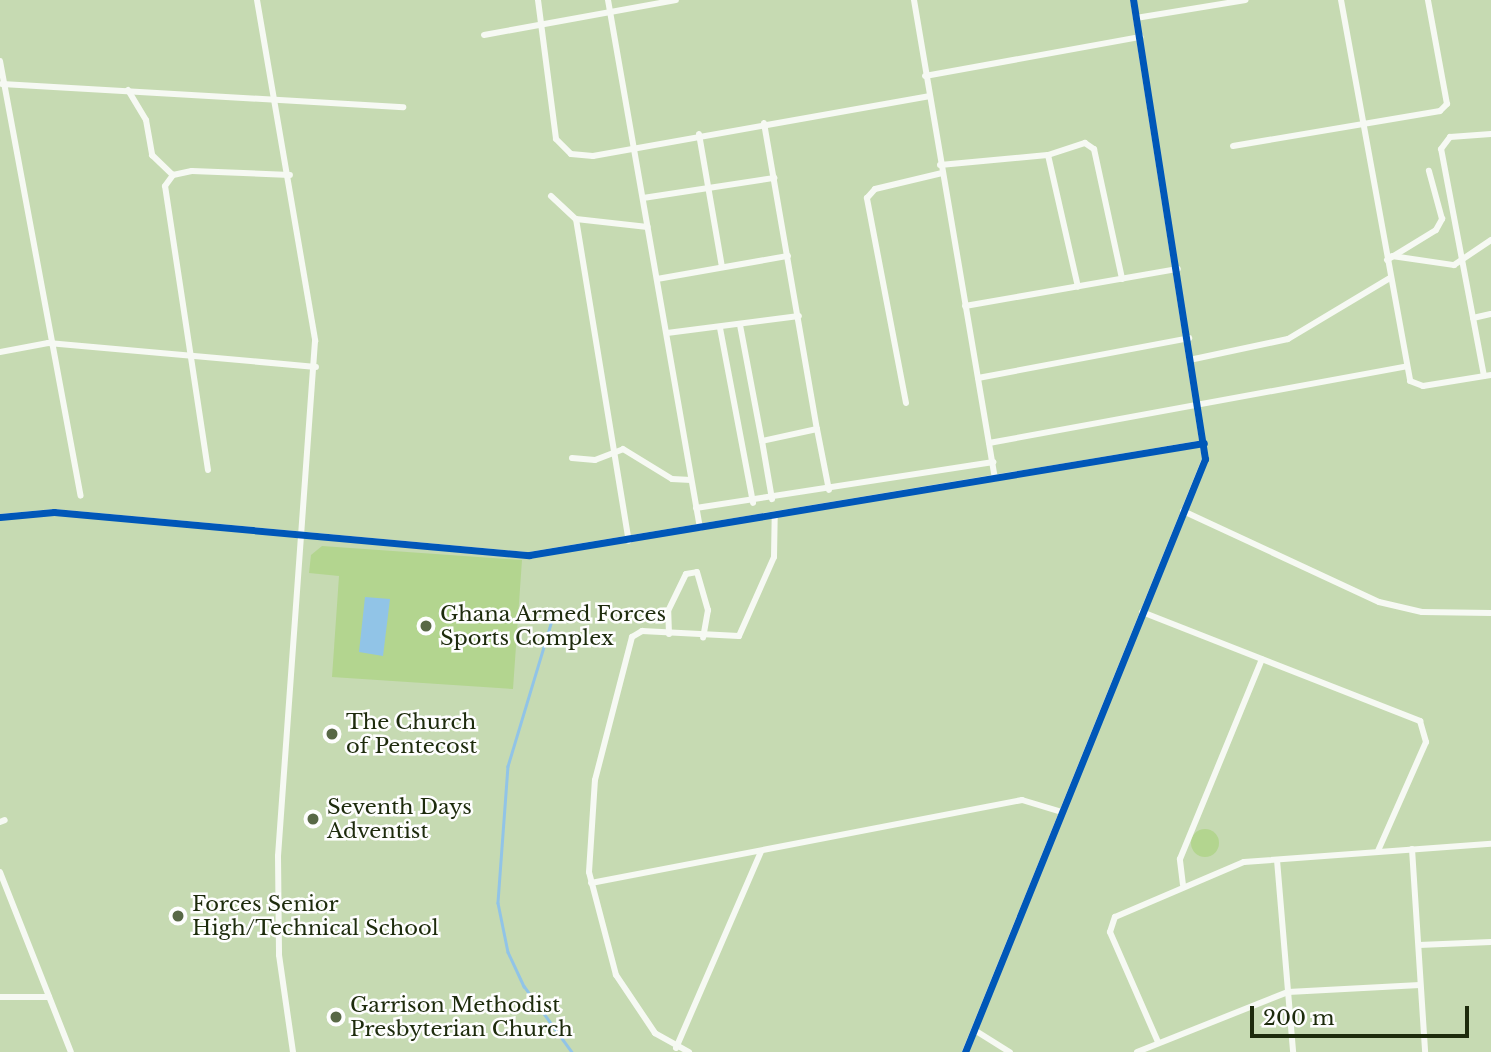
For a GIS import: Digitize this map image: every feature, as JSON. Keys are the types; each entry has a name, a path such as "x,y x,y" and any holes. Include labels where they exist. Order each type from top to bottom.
{"street":[{"path":"257,0 279,102 316,367 278,856 279,955 293,1052"},
{"path":"538,0 561,147 583,157 699,134 929,96"},
{"path":"608,0 700,528"},
{"path":"484,35 543,27 639,3 676,0"},
{"path":"914,0 995,478"},
{"path":"965,1052 976,1031 1142,612 1201,473 1204,443 1201,407 1133,0"},
{"path":"1136,18 1247,0"},
{"path":"1341,0 1390,258 1390,278 1405,368 1410,381 1423,386 1488,376 1473,318 1441,142 1491,134"},
{"path":"1233,146 1440,111 1447,104 1428,0"},
{"path":"925,76 1140,37"},
{"path":"0,61 48,343 81,496"},
{"path":"2,83 128,89 279,102 403,107"},
{"path":"128,89 146,120 152,155 173,175 290,174"},
{"path":"764,123 829,490"},
{"path":"699,134 722,267"},
{"path":"940,164 1048,155 1085,143 1094,149 1122,279"},
{"path":"1048,155 1078,286"},
{"path":"1390,258 1429,236 1442,219 1429,171"},
{"path":"905,403 867,198 875,189 942,173"},
{"path":"173,175 165,197 208,470"},
{"path":"643,198 774,178"},
{"path":"551,196 576,219 648,227"},
{"path":"576,219 629,541"},
{"path":"1390,258 1436,265 1464,259 1491,240"},
{"path":"657,278 788,256"},
{"path":"965,306 1178,269"},
{"path":"1194,359 1288,339 1390,278"},
{"path":"1473,318 1491,314"},
{"path":"667,333 799,316"},
{"path":"740,325 772,499"},
{"path":"720,328 753,503"},
{"path":"978,378 1189,338"},
{"path":"0,352 48,343 316,367"},
{"path":"989,443 1201,407 1405,368"},
{"path":"762,440 817,429"},
{"path":"0,517 54,512 529,555 775,518 1204,443"},
{"path":"572,458 595,460 615,451 631,450 677,481 691,480"},
{"path":"696,508 753,503 993,462"},
{"path":"1184,510 1379,602 1422,612 1491,613"},
{"path":"689,1052 676,1048 655,1033 626,996 591,883 595,780 629,645 642,631 731,639 745,631 775,558 775,518"},
{"path":"669,634 668,611 686,574 698,572 708,610 703,638"},
{"path":"1142,612 1420,721 1426,742 1377,851"},
{"path":"1183,886 1180,859 1262,659"},
{"path":"591,883 1022,800 1062,812"},
{"path":"1158,1042 1110,927 1115,917 1237,864 1491,844"},
{"path":"1412,849 1424,1052"},
{"path":"676,1048 761,852"},
{"path":"1277,860 1293,1052"},
{"path":"0,872 71,1052"},
{"path":"1419,944 1491,942"},
{"path":"1136,1052 1288,992 1420,985"},
{"path":"0,998 49,997"},
{"path":"976,1031 1010,1052"}],"green space":[{"name":"Ghana Armed Forces Sports Complex","path":"322,546 522,560 513,689 332,677 339,576 309,573 311,555"},
{"path":"1205,829 1215,833 1219,843 1215,853 1205,857 1195,853 1191,843 1195,833"}],"water":[{"path":"365,597 390,599 383,656 359,652"}],"waterway":[{"path":"554,614 508,766 498,903 508,952 524,986 572,1052"}],"cycle path":[{"path":"965,1052 1205,459 1133,0"},
{"path":"0,517 54,512 529,555 1204,443"}],"place":[{"name":"Ghana Armed Forces Sports Complex","path":"426,626"},
{"name":"The Church of Pentecost","path":"332,734"},
{"name":"Seventh Days Adventist","path":"313,819"},
{"name":"Forces Senior High/Technical School","path":"178,916"},
{"name":"Garrison Methodist Presbyterian Church","path":"336,1017"}]}
